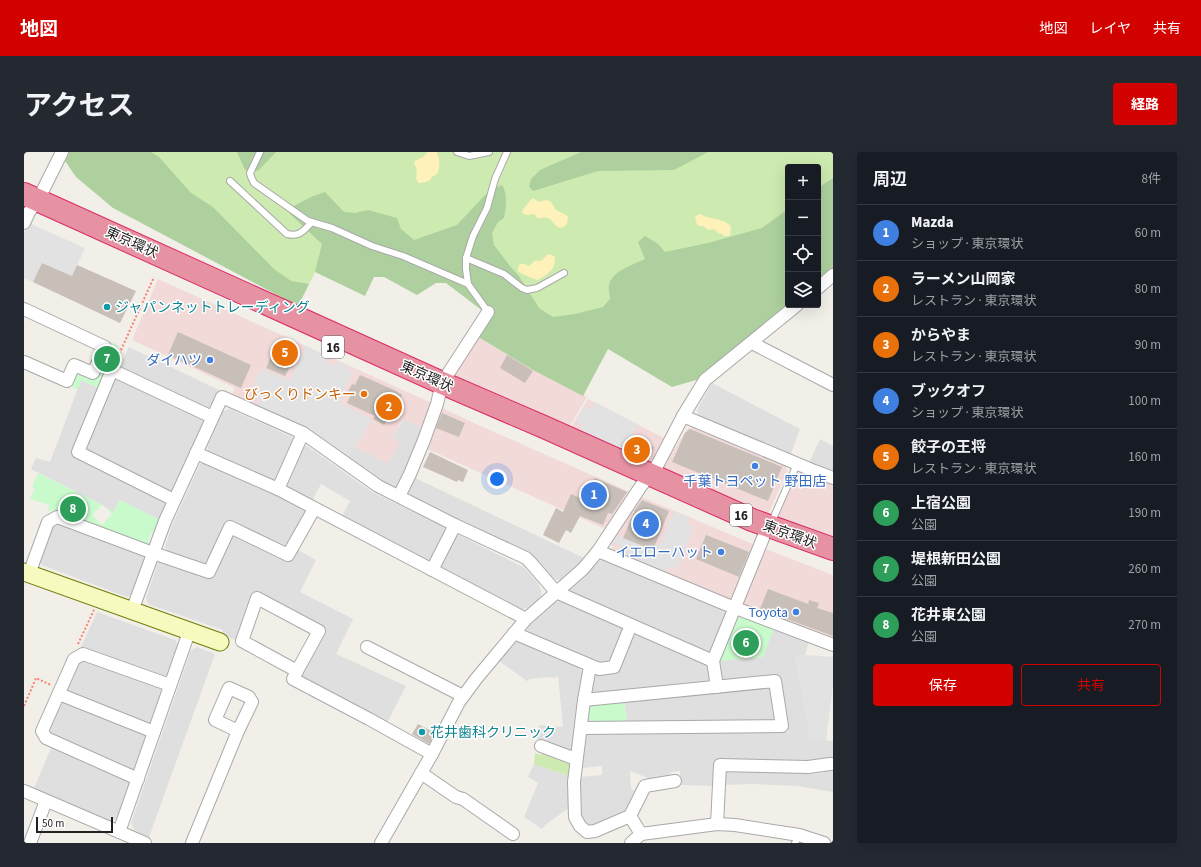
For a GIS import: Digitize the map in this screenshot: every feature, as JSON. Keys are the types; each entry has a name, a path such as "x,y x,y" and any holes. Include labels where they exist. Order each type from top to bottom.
{"highway":[{"name":"東京環状","path":"28,207 646,480 763,538 833,564"},
{"name":"東京環状","path":"646,480 833,549"}],"street":[{"path":"28,207 62,152"},
{"path":"821,285 833,275"},
{"path":"381,843 463,696 526,619 583,569 598,551 658,464 683,416 705,380 793,308"},
{"path":"24,309 105,347 93,373 74,365 67,381 24,362"},
{"path":"399,496 410,474 440,389 488,312"},
{"path":"752,343 833,385"},
{"path":"174,500 78,452 112,370 212,417"},
{"path":"132,611 160,532 222,397 303,433 378,486 455,525 526,558 556,592 713,661"},
{"path":"683,416 833,478"},
{"path":"278,489 303,433"},
{"path":"196,453 278,489 526,619"},
{"path":"220,642 26,573 48,522 57,517 209,572 230,528 288,554 314,509"},
{"path":"432,570 455,525"},
{"path":"717,687 713,661 763,538"},
{"path":"598,551 735,608 833,645"},
{"path":"297,671 242,641 257,598 319,631 293,679 432,754"},
{"path":"514,633 590,666 599,669 614,668 631,625"},
{"path":"120,832 189,632"},
{"path":"367,647 463,696"},
{"path":"138,779 46,738 42,731 74,659 83,654 170,685"},
{"path":"590,666 584,700 574,782 575,817 580,826 587,832 595,831 630,816 645,786 675,781"},
{"path":"581,728 782,726 775,681 584,700"},
{"path":"60,691 154,732"},
{"path":"192,843 238,731"},
{"path":"541,746 576,759"},
{"path":"717,824 720,765 808,767 833,764"},
{"path":"421,773 456,797 463,799 512,834"},
{"path":"24,791 145,843"},
{"path":"30,843 46,801"},
{"path":"630,816 641,834"},
{"path":"631,843 641,834 717,824 736,825 797,839 822,843"}],"lane":[{"path":"260,152 250,173 254,183 308,221 332,228 372,246 403,256 468,284"},
{"path":"457,152 469,156 489,152"},
{"path":"488,312 468,284 466,258 473,236 487,208 495,179 507,152"},
{"path":"230,181 287,234 295,236 301,233 312,222"},
{"path":"466,258 504,274 522,288 527,290 537,288 564,273"},
{"path":"773,519 797,464"}],"path":[{"path":"112,370 154,277"},
{"path":"117,348 121,350"},
{"path":"74,659 77,647 95,608"},
{"path":"24,706 36,678 60,691"}],"shaded area":[{"path":"29,223 85,248 72,276 42,263 33,282 24,278 24,233"},
{"path":"158,279 434,404 424,429 403,419 392,438 400,442 388,463 355,447 347,459 231,397 235,388 132,340"},
{"path":"475,335 533,370 587,397 568,429 449,375"},
{"path":"306,346 327,356 326,362 334,365 338,361 349,366 348,370 353,372 340,402 372,420 347,459 256,408 259,401 258,399 249,395 262,368 290,381"},
{"path":"129,347 219,390 210,409 207,411 119,368"},
{"path":"118,376 203,418 204,422 173,491 169,493 85,452 84,448 113,378"},
{"path":"81,380 100,389 73,455 165,499 167,504 160,520 120,500 113,512 31,469 36,458 50,462"},
{"path":"712,383 800,429 790,456 699,417 697,410"},
{"path":"588,399 666,439 653,463 649,465 569,430"},
{"path":"595,402 638,425 626,454 579,431 582,425 576,421 585,406 591,410"},
{"path":"440,407 630,492 605,529 425,448"},
{"path":"230,409 292,437 294,443 278,480 272,482 209,453 207,447 223,411"},
{"path":"404,419 424,429 400,486 394,488 373,477 347,459 355,447 400,443 392,438"},
{"path":"694,427 785,465 787,471 768,515 664,471 663,467 687,429"},
{"path":"820,439 833,446 833,472 809,463"},
{"path":"307,446 372,492 444,527 446,533 433,560 427,562 341,518 350,501 321,484 311,503 287,490 284,484 301,447"},
{"path":"205,462 305,509 307,515 289,545 283,548 227,522 209,563 203,566 168,553 165,547 172,525 200,464"},
{"path":"802,472 833,484 833,540 777,519 796,474"},
{"path":"413,477 584,558 578,567 562,580 554,580 548,575 409,496 407,490"},
{"path":"642,497 755,545 734,597 728,600 613,551 611,543"},
{"path":"674,511 689,517 687,524 694,527 677,569 669,566 666,573 618,553 620,547 617,544 611,543 616,535 655,551 658,544 660,545"},
{"path":"57,522 143,552 146,558 133,594 127,597 42,565 39,560 51,525"},
{"path":"235,534 290,559 296,549 316,560 300,592 353,619 336,654 406,686 387,723 302,679 300,674 325,629 255,591 239,642 222,634 223,630 148,604 146,598 158,563 164,560 211,577 229,536"},
{"path":"459,535 525,568 538,583 541,590 541,598 529,608 521,609 500,600 442,569 440,564 453,537"},
{"path":"763,548 833,575 833,640 745,607 743,601"},
{"path":"605,559 724,610 727,616 711,651 707,653 571,595 570,589 583,578 597,562"},
{"path":"562,601 622,627 624,631 611,662 599,665 528,635 527,629 541,614 555,602"},
{"path":"97,612 175,640 178,645 169,674 163,677 81,647"},
{"path":"774,629 809,642 805,655 795,655 810,733 809,738 833,741 833,761 811,764 749,763 748,759 738,759 735,762 716,761 715,786 681,785 680,771 671,772 669,777 651,779 630,771 631,789 636,791 629,812 593,827 589,826 581,817 578,779 580,777 602,775 602,766 583,768 581,765 585,748 586,734 590,731 789,732 778,675 723,681 719,678 717,661 762,657"},
{"path":"637,633 709,664 711,679 708,682 594,694 591,691 593,678 601,673 632,635"},
{"path":"520,641 577,666 583,673 575,750 571,752 537,740 539,725 563,727 558,676 554,678 530,679 527,681 499,661 514,643"},
{"path":"197,647 215,654 149,837 135,831 131,823 191,650"},
{"path":"795,655 833,657 833,685 826,740 809,739 810,733"},
{"path":"84,658 160,686 163,691 152,722 147,724 69,694 66,688 78,661"},
{"path":"772,687 778,719 775,723 627,722 624,700"},
{"path":"66,700 144,732 147,738 136,768 130,770 50,735 48,729 59,703"},
{"path":"52,746 127,779 130,785 118,818 111,821 34,788"},
{"path":"534,764 569,776 572,808 566,810 545,825 542,829 524,817 538,783 528,777"},
{"path":"830,768 833,768 833,792 797,786 752,784 722,785 723,772 736,769 737,772 746,772 747,770 805,771 808,774 822,773"}],"green space":[{"path":"59,152 151,152 159,157 191,193 213,207 274,269 291,281 309,284 298,306 113,208 76,177"},
{"path":"60,152 833,152 833,269 821,279 821,164 785,164 785,308 746,342 484,314 468,287 328,247 298,306"},
{"path":"237,152 276,152 258,171 245,170"},
{"path":"581,152 708,152 674,170 598,171 533,191 529,187 531,179 540,170"},
{"path":"833,178 833,269 821,279 821,200 821,186"},
{"path":"502,185 506,201 504,218 498,222 492,233 494,245 519,276 539,308 553,317 575,314 603,307 610,299 609,285 615,275 645,259 638,242 645,236 658,244 665,252 708,243 762,228 785,211 785,308 703,378 672,387 608,349 583,396 533,370 475,335 488,315 446,283 436,283 417,295 384,277 374,277 365,296 315,272 322,244 290,214 292,207 311,197 325,192 344,212 355,213 368,210 397,218 401,229 414,240 457,225 484,196"},
{"path":"109,342 118,346 100,389 81,380 78,390 70,386 75,373 79,371 95,377"},
{"path":"38,473 102,505 92,515 102,525 112,514 106,508 113,512 120,500 160,520 155,533 152,532 148,541 152,543 146,545 48,510 49,505 30,499 35,489 32,486"},
{"path":"741,617 774,629 763,657 717,661 735,619"},
{"path":"624,700 627,722 591,723 588,719 590,706 593,703"},
{"path":"546,752 569,760 572,765 569,776 534,764 535,753 541,755"}],"sand":[{"path":"428,152 437,152 439,158 438,173 429,181 418,183 416,178 417,170 414,163"},
{"path":"533,198 539,202 546,200 551,202 556,210 568,217 567,224 564,227 559,228 546,217 538,218 534,214 523,214 522,212"},
{"path":"699,214 727,223 731,227 730,235 724,236 714,229 708,230 703,226 697,225 695,217"},
{"path":"549,254 554,256 555,261 553,268 538,280 518,271 520,264 529,266 535,261 541,261"}],"building":[{"name":"ジャパンネットトレーディング","path":"42,263 72,276 77,265 136,291 120,323 33,282"},
{"name":"ダイハツ","path":"178,332 251,365 241,388 168,355"},
{"path":"279,338 299,347 292,368 290,367 285,376 266,368"},
{"path":"507,355 533,371 525,383 500,368"},
{"path":"360,375 402,395 384,425 373,419 375,416 347,403 351,395 347,393 352,384 355,385"},
{"path":"442,413 465,423 459,437 436,428"},
{"name":"千葉トヨペット 野田店","path":"690,429 782,467 768,501 672,462 685,433"},
{"path":"634,438 654,447 649,460 628,451"},
{"path":"430,452 468,470 463,482 458,480 457,482 423,467"},
{"path":"595,478 627,492 612,514 608,513 603,525 580,516 571,533 566,530 559,543 543,535 556,508 563,512 571,494 584,500"},
{"path":"642,500 669,511 653,550 623,538 635,510"},
{"path":"706,535 749,552 739,577 696,559"},
{"name":"Toyota","path":"768,589 808,604 809,600 819,603 817,608 833,613 833,636 760,609"},
{"name":"花井歯科クリニック","path":"418,724 435,733 429,744 412,734"}],"place":[{"name":"ジャパンネットトレーディング","path":"107,307"},
{"name":"餃子の王将","path":"285,353"},
{"name":"堤根新田公園","path":"107,359"},
{"name":"ダイハツ","path":"210,360"},
{"name":"びっくりドンキー","path":"364,394"},
{"name":"ラーメン山岡家","path":"389,407"},
{"name":"からやま","path":"637,450"},
{"name":"千葉トヨペット 野田店","path":"755,466"},
{"name":"Mazda","path":"594,495"},
{"name":"花井東公園","path":"73,509"},
{"name":"ブックオフ","path":"646,524"},
{"name":"イエローハット","path":"721,552"},
{"name":"Toyota","path":"796,612"},
{"name":"上宿公園","path":"746,643"},
{"name":"花井歯科クリニック","path":"422,732"}]}
